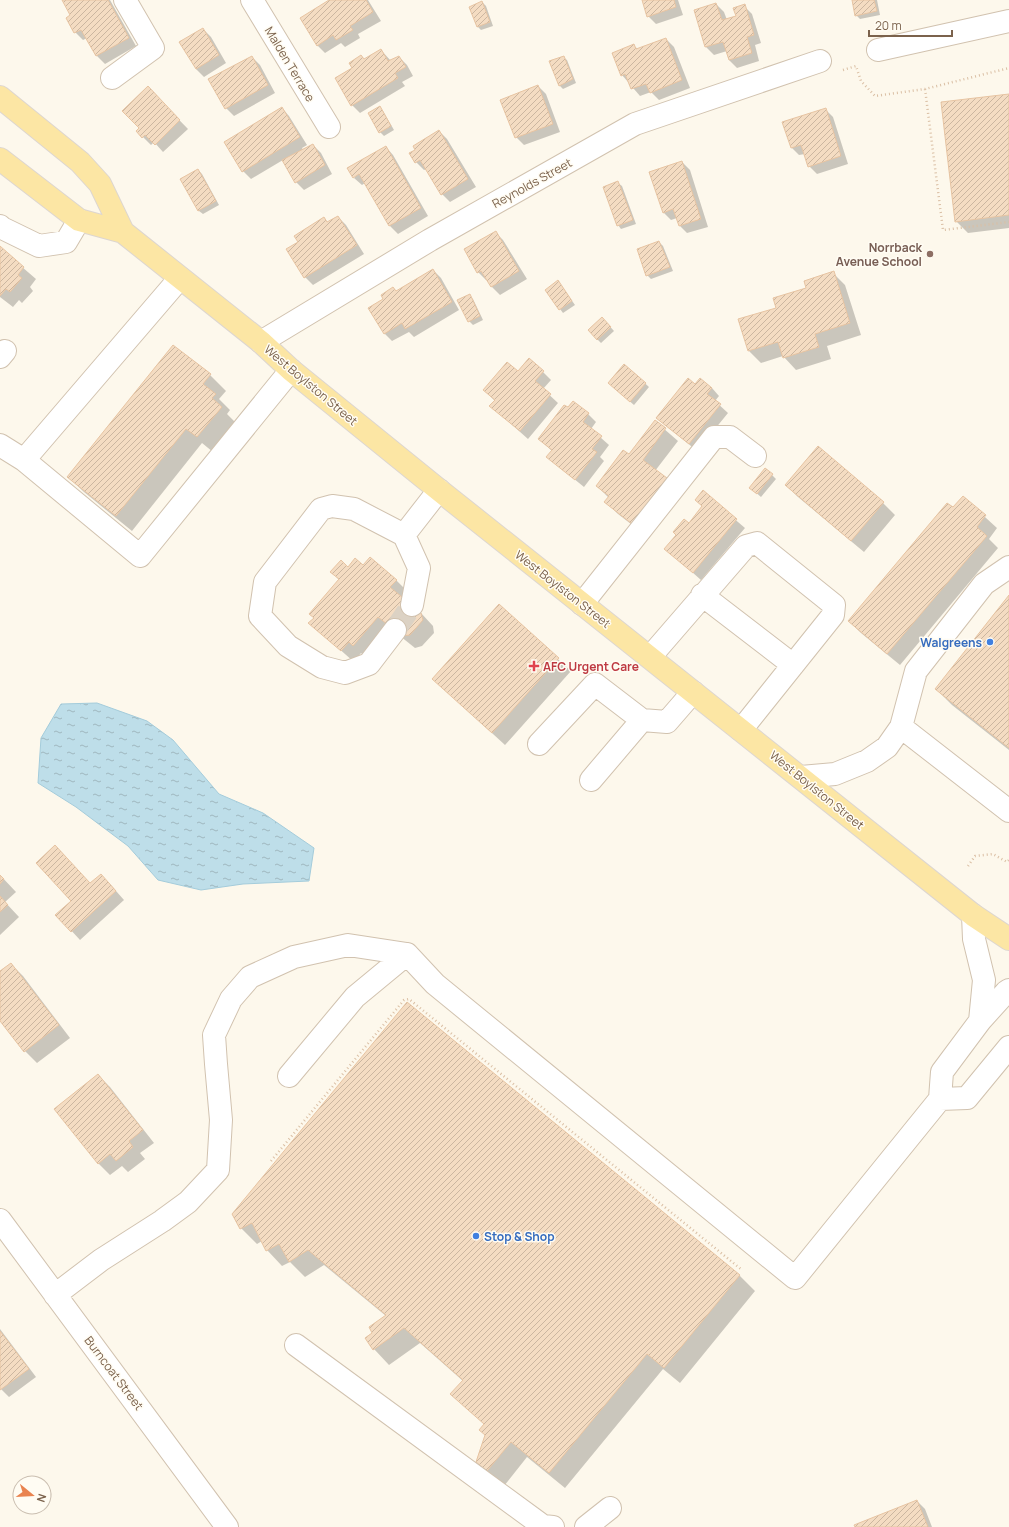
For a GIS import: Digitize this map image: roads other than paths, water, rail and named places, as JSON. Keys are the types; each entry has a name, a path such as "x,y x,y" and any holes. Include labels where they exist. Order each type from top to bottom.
{"main road":[{"name":"West Boylston Street","path":"0,97 80,162 100,184 123,232"},
{"name":"West Boylston Street","path":"0,159 80,220 123,232 261,342 291,370 439,490 973,915 1009,939"}],"street":[{"path":"112,78 153,48 125,0"},
{"name":"Malden Terrace","path":"252,0 329,127"},
{"path":"878,50 1009,21"},
{"name":"Reynolds Street","path":"261,342 430,240 635,124 820,61"},
{"path":"0,226 39,246 66,242 80,220"},
{"path":"24,460 180,278"},
{"path":"0,445 24,460 140,556 291,370"},
{"path":"582,604 714,437 730,437 755,456"},
{"path":"404,536 439,490"},
{"path":"395,630 369,664 345,673 322,667 288,646 260,616 265,582 321,509 332,506 354,510 404,536 419,568 412,605"},
{"path":"650,657 746,546 757,543 834,605 833,615 741,730"},
{"path":"801,777 835,774 867,761 887,747 901,727 916,671 984,584 1009,567"},
{"path":"702,596 793,665"},
{"path":"539,744 595,684 642,720 667,722 693,692"},
{"path":"591,780 642,720"},
{"path":"901,727 1009,811"},
{"path":"973,915 974,939 984,980 980,1021"},
{"path":"55,1295 101,1260 162,1221 188,1202 218,1170 221,1120 214,1035 231,999 250,977 294,956 348,945 407,954 435,984 795,1278 940,1099 942,1072 980,1021 1009,990"},
{"path":"289,1076 356,997 407,954"},
{"path":"940,1099 967,1098 1009,1047"},
{"name":"Burncoat Street","path":"0,1220 179,1460 227,1527"},
{"path":"296,1345 543,1526 552,1527"},
{"path":"586,1527 610,1508"}],"water":[{"path":"97,703 147,721 173,740 219,794 263,813 314,848 309,881 243,884 201,890 158,880 128,846 76,807 38,783 41,738 61,704"}],"tunnel":[{"path":"395,630 412,605"}],"place":[{"name":"Norrback Avenue School","path":"930,254"},
{"name":"Walgreens","path":"990,642"},
{"name":"AFC Urgent Care","path":"534,666"},
{"name":"Stop & Shop","path":"476,1236"}]}
